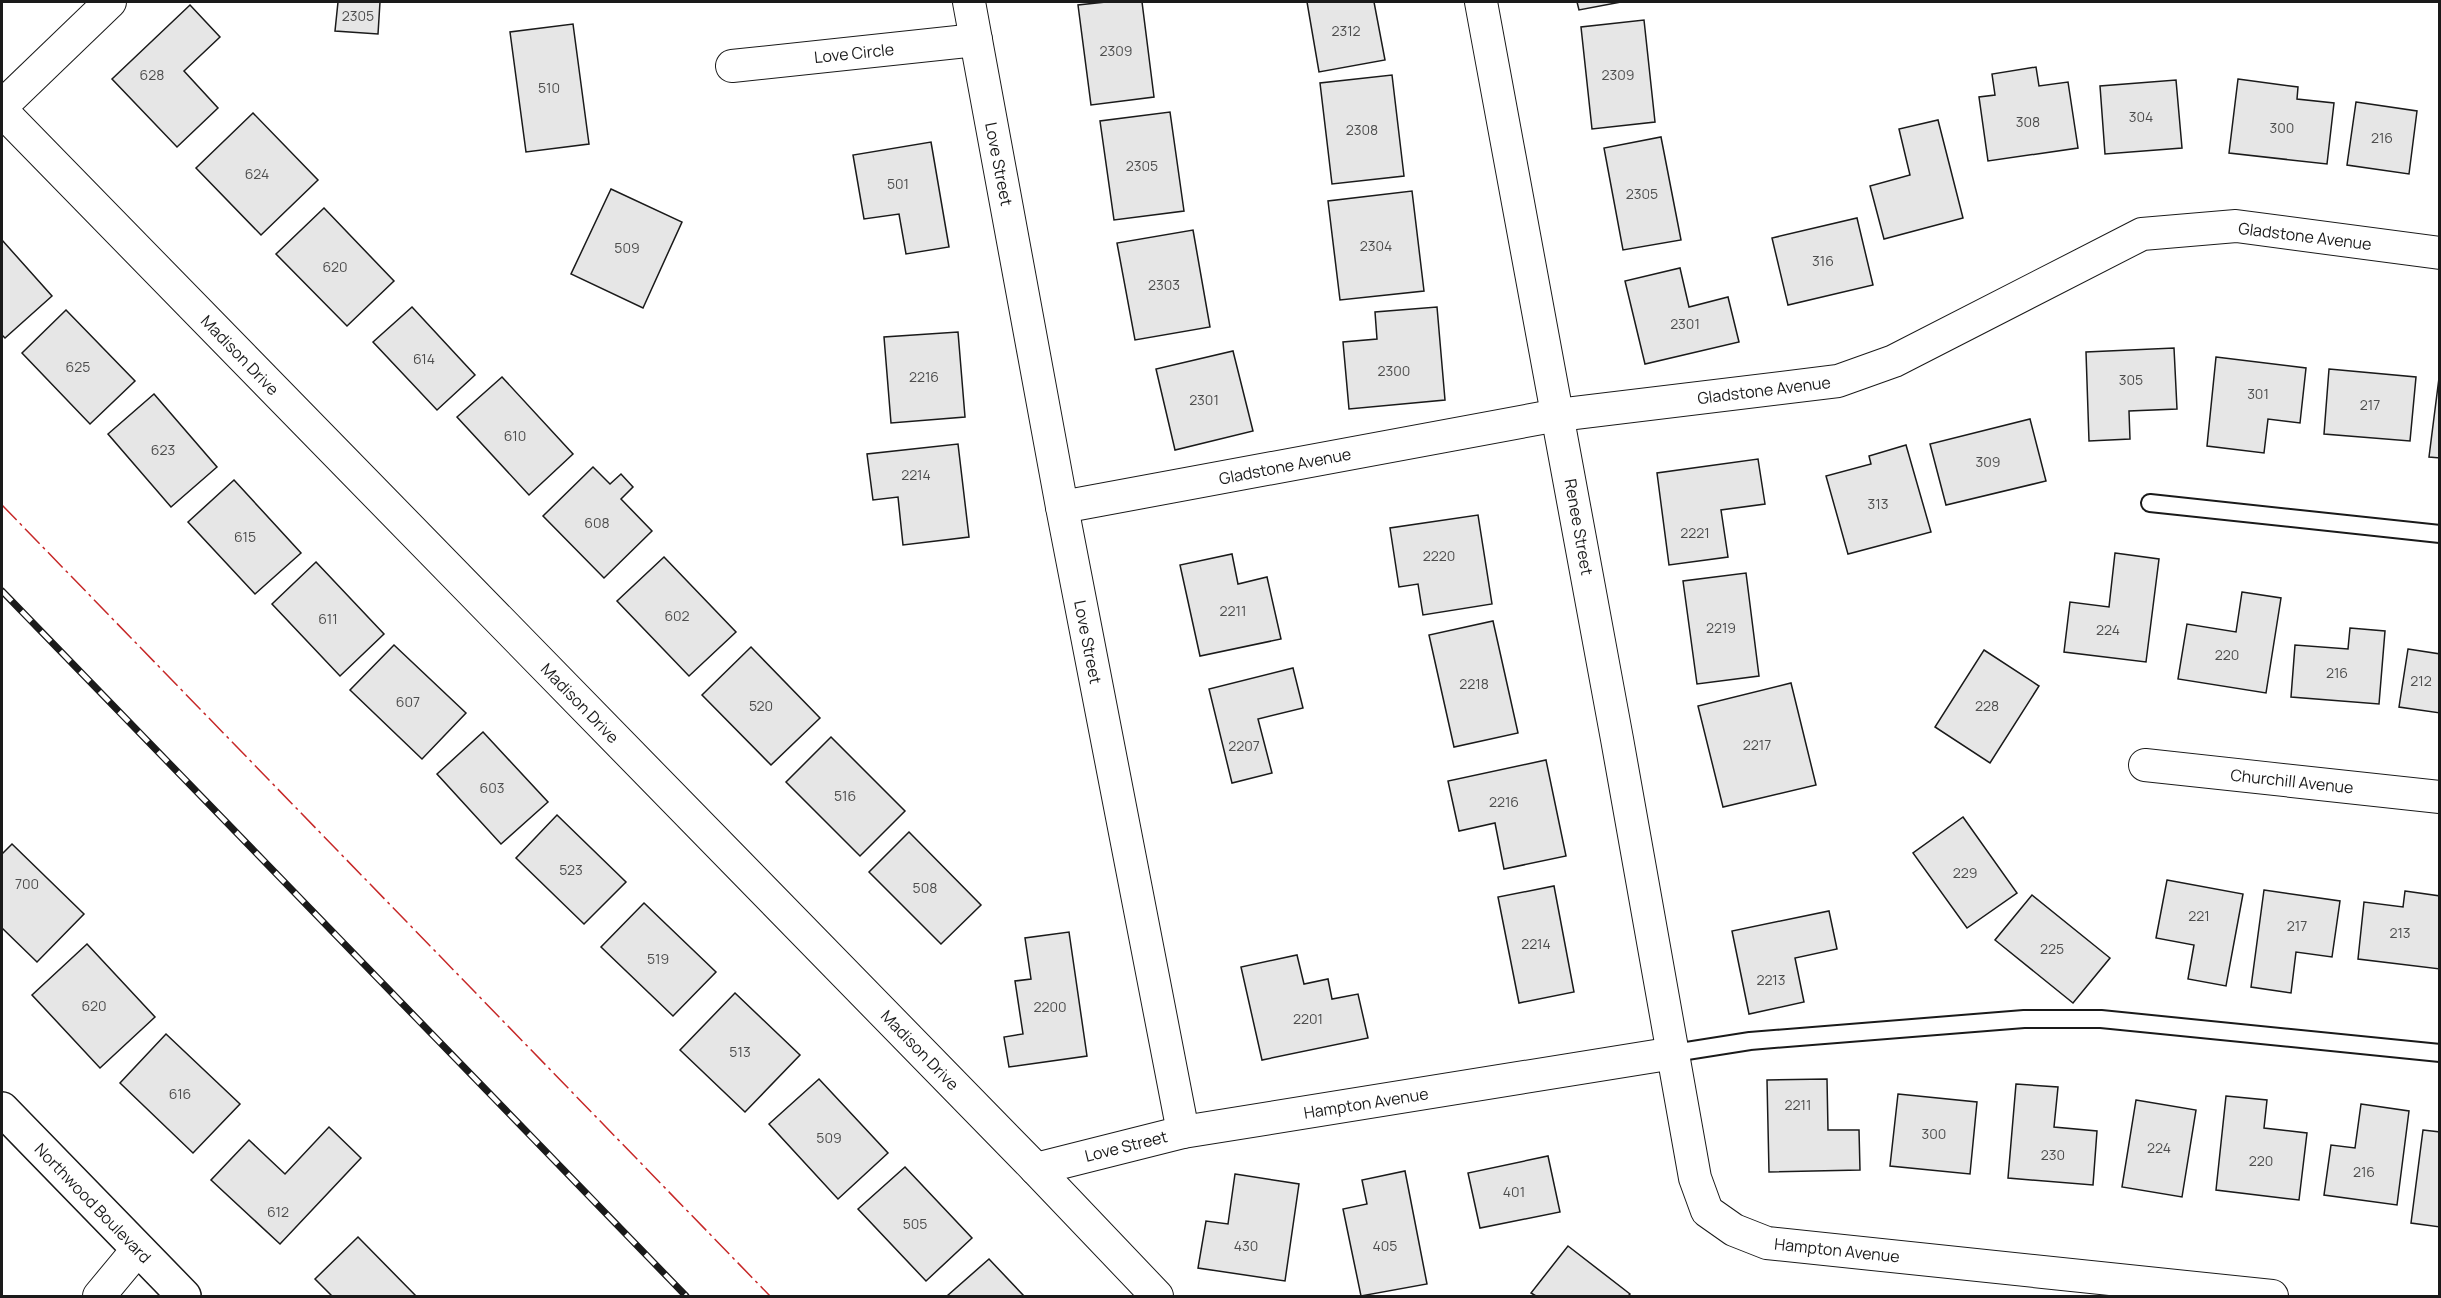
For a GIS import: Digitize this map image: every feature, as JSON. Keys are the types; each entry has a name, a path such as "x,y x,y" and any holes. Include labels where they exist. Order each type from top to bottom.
{"street":[{"path":"2,106 110,2"},
{"name":"Love Street","path":"969,2 1062,507 1183,1132 1036,1169"},
{"name":"Renee Street","path":"1481,2 1674,1053"},
{"name":"Love Circle","path":"732,66 976,40"},
{"name":"Madison Drive","path":"2,111 1036,1169 1157,1296"},
{"name":"Gladstone Avenue","path":"1062,507 1558,415 1838,381 1894,361 2142,234 2236,226 2439,253"},
{"name":"Churchill Avenue","path":"2145,765 2439,797"},
{"name":"Hampton Avenue","path":"1183,1132 1674,1053 1695,1178 1707,1211 1734,1230 1767,1243 2272,1296"},
{"name":"Northwood Boulevard","path":"2,1109 184,1296"},
{"path":"99,1296 138,1249"}],"lane":[{"path":"2150,503 2439,534"},
{"path":"1674,1053 1750,1041 2024,1019 2101,1018 2439,1053"}],"building":[{"path":"338,2 380,2 378,34 335,31"},
{"path":"1142,2 1154,97 1091,105 1078,5"},
{"path":"1307,2 1374,2 1385,60 1319,72"},
{"path":"1577,2 1621,2 1579,10"},
{"path":"190,5 220,37 184,71 218,108 177,147 112,79"},
{"path":"1644,20 1655,122 1592,129 1581,27"},
{"path":"573,24 589,144 526,152 510,32"},
{"path":"2036,67 2039,86 2068,82 2078,148 1988,161 1979,97 1995,95 1992,74"},
{"path":"1392,75 1404,176 1332,184 1320,83"},
{"path":"2238,79 2298,87 2297,99 2334,103 2327,164 2229,153"},
{"path":"2176,80 2182,148 2105,154 2100,86"},
{"path":"2356,102 2417,111 2409,174 2347,165"},
{"path":"1170,112 1184,211 1114,220 1100,121"},
{"path":"253,113 318,180 261,235 196,168"},
{"path":"1938,120 1963,218 1884,239 1870,186 1910,175 1899,129"},
{"path":"1661,137 1681,240 1623,250 1604,148"},
{"path":"931,142 949,247 906,254 899,214 864,219 853,155"},
{"path":"611,189 682,222 643,308 571,274"},
{"path":"1412,191 1424,291 1340,300 1328,201"},
{"path":"324,208 394,281 347,326 276,254"},
{"path":"1857,218 1873,285 1788,305 1772,238"},
{"path":"1193,230 1210,327 1135,340 1117,243"},
{"path":"2,240 52,296 5,338 2,335"},
{"path":"1680,268 1689,307 1728,297 1739,342 1645,364 1625,281"},
{"path":"412,307 475,375 437,410 373,342"},
{"path":"1437,307 1445,400 1349,409 1343,342 1377,339 1375,312"},
{"path":"66,310 135,381 90,424 22,353"},
{"path":"958,332 965,417 891,423 884,337"},
{"path":"2174,348 2177,409 2129,411 2130,439 2089,441 2086,352"},
{"path":"1233,351 1253,431 1175,450 1156,369"},
{"path":"2216,357 2306,368 2300,423 2268,419 2264,453 2207,446"},
{"path":"2329,369 2416,377 2410,441 2324,434"},
{"path":"502,377 573,454 529,495 457,417"},
{"path":"2440,378 2440,458 2429,457"},
{"path":"154,394 217,467 171,507 108,434"},
{"path":"2030,419 2046,481 1946,505 1930,444"},
{"path":"958,444 969,537 903,545 898,497 873,500 867,454"},
{"path":"1906,445 1931,532 1848,554 1826,476 1871,464 1869,456"},
{"path":"1758,459 1765,504 1721,510 1728,557 1669,565 1657,473"},
{"path":"593,467 610,484 621,474 633,487 621,499 652,531 604,578 543,516"},
{"path":"234,480 301,553 255,594 188,522"},
{"path":"1478,515 1492,604 1423,615 1418,584 1399,587 1390,528"},
{"path":"2115,553 2159,559 2146,662 2064,652 2070,602 2109,607"},
{"path":"1232,554 1238,584 1267,577 1281,639 1200,656 1180,565"},
{"path":"664,557 736,632 689,676 617,601"},
{"path":"316,562 384,634 340,676 272,604"},
{"path":"1746,573 1759,676 1697,684 1683,581"},
{"path":"2242,592 2281,598 2266,693 2178,679 2187,624 2236,632"},
{"path":"1493,621 1518,733 1454,747 1429,635"},
{"path":"2350,628 2385,631 2379,704 2291,697 2295,645 2348,649"},
{"path":"394,645 466,713 422,759 350,690"},
{"path":"751,647 820,718 771,765 702,695"},
{"path":"2408,649 2440,654 2440,713 2399,707"},
{"path":"1984,650 2039,686 1990,763 1935,727"},
{"path":"1293,668 1303,708 1258,719 1272,773 1232,783 1209,689"},
{"path":"1791,683 1816,785 1723,807 1698,706"},
{"path":"483,732 548,802 501,844 437,774"},
{"path":"831,737 905,811 860,856 786,782"},
{"path":"1546,760 1566,856 1504,869 1495,823 1459,831 1448,781"},
{"path":"557,815 626,882 584,924 516,858"},
{"path":"1963,817 2017,893 1967,928 1913,853"},
{"path":"909,832 981,905 941,944 869,872"},
{"path":"12,844 84,914 37,962 2,928 2,854"},
{"path":"2167,880 2243,894 2226,986 2188,979 2194,945 2156,938"},
{"path":"1554,886 1574,992 1519,1003 1498,897"},
{"path":"2264,890 2340,901 2332,957 2296,952 2291,993 2251,987"},
{"path":"2405,891 2440,896 2440,969 2358,959 2364,902 2403,907"},
{"path":"2032,895 2110,958 2073,1003 1995,940"},
{"path":"644,903 716,972 673,1016 601,947"},
{"path":"1829,911 1837,949 1795,958 1804,1002 1749,1014 1732,931"},
{"path":"1069,932 1087,1056 1009,1067 1004,1037 1023,1034 1015,981 1031,979 1025,938"},
{"path":"87,944 155,1017 100,1068 32,995"},
{"path":"1297,955 1304,984 1328,979 1332,999 1358,994 1368,1038 1262,1060 1241,967"},
{"path":"735,993 800,1055 745,1112 680,1050"},
{"path":"166,1034 240,1104 193,1153 120,1083"},
{"path":"819,1079 888,1153 838,1199 769,1124"},
{"path":"1827,1079 1828,1130 1859,1130 1860,1170 1769,1172 1767,1080"},
{"path":"2016,1084 2058,1087 2054,1127 2097,1131 2093,1185 2008,1178"},
{"path":"1898,1094 1977,1102 1970,1174 1890,1166"},
{"path":"2226,1096 2267,1100 2264,1128 2307,1133 2299,1200 2216,1190"},
{"path":"2136,1100 2196,1110 2182,1197 2122,1187"},
{"path":"2361,1104 2409,1111 2397,1205 2324,1195 2331,1145 2355,1148"},
{"path":"329,1127 361,1158 280,1244 211,1180 249,1140 285,1174"},
{"path":"2423,1130 2440,1132 2440,1227 2411,1223"},
{"path":"1548,1156 1560,1212 1480,1228 1468,1173"},
{"path":"905,1167 972,1238 926,1281 858,1209"},
{"path":"1405,1171 1427,1284 1361,1296 1343,1209 1367,1204 1362,1180"},
{"path":"1235,1174 1299,1184 1285,1281 1198,1268 1206,1221 1228,1224"},
{"path":"358,1237 416,1296 332,1296 315,1279"},
{"path":"1568,1246 1630,1294 1628,1296 1536,1296 1531,1293"},
{"path":"989,1259 1024,1296 947,1296"}],"railway":[{"path":"2,591 686,1296"}],"power":[{"path":"2,505 770,1296"}]}
